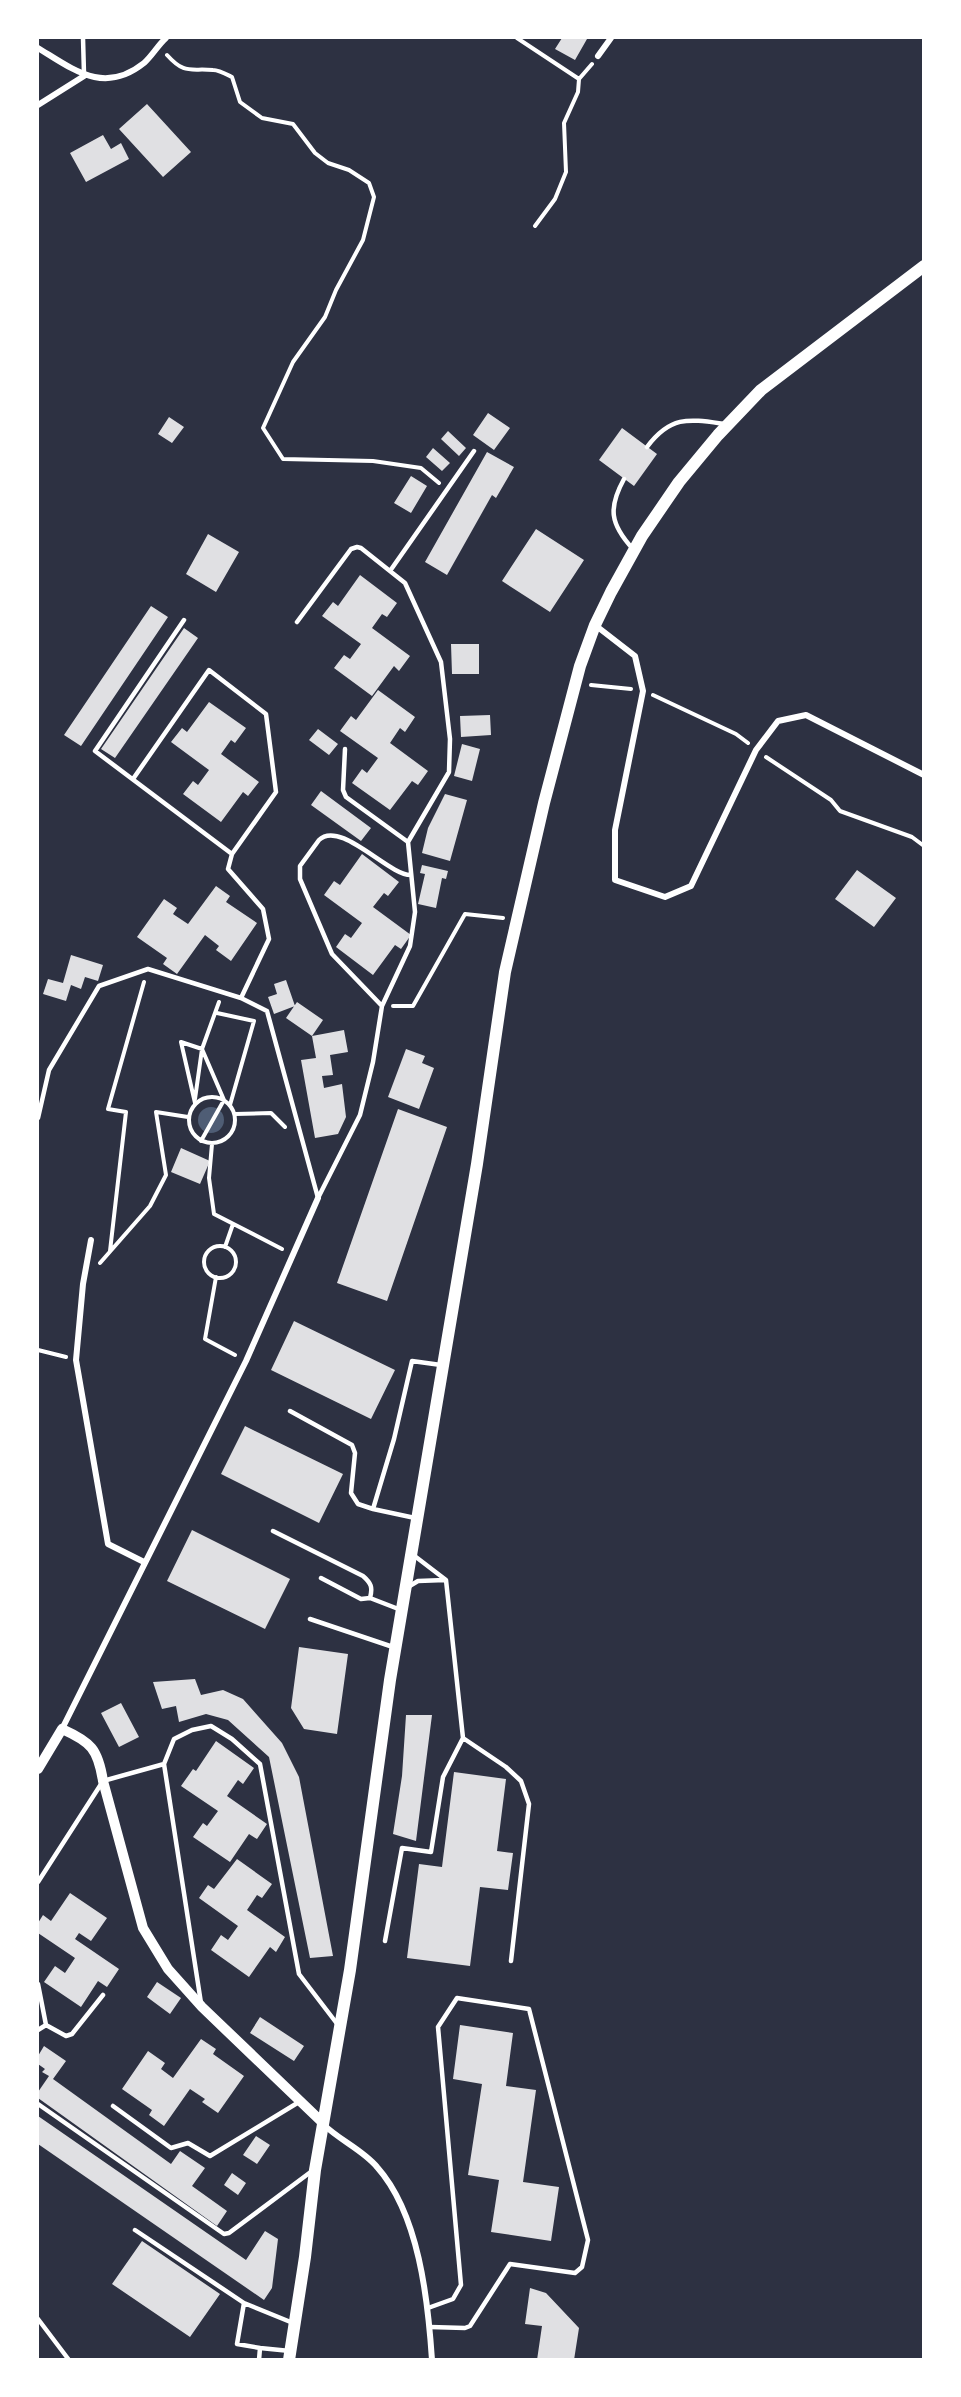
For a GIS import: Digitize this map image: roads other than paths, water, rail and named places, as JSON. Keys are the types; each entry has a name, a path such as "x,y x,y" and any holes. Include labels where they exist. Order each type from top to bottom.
{"main road":[{"path":"289,2355 315,2170 341,2030 396,1648 477,1164 505,972 516,919 580,666 595,625 634,550 679,482 728,424 761,390 924,266"}],"street":[{"path":"38,48 84,76 99,79 119,77 145,62 166,38"},
{"path":"598,56 611,38"},
{"path":"38,105 84,76"},
{"path":"595,625 635,656 643,691 615,830 615,880 665,897 691,886 756,750 778,721 806,715 924,776"},
{"path":"38,1768 62,1729 246,1361 318,1198"},
{"path":"91,1240 83,1284 76,1360 108,1544 144,1562"},
{"path":"62,1729 84,1738 99,1759 143,1928 168,1969 202,2007 323,2123 377,2166 397,2197 416,2245 428,2308 432,2360"}],"lane":[{"path":"82,38 84,76"},
{"path":"647,447 657,433 673,423 693,420 728,424"},
{"path":"390,571 474,451"},
{"path":"624,479 614,497 614,516 616,527 634,550"},
{"path":"297,622 354,547 361,548 405,583 441,662 450,739 449,772 408,842 415,912 410,946 382,1006 373,1062 360,1115 318,1198"},
{"path":"184,620 95,751 232,854"},
{"path":"134,779 209,670 266,714 276,792 232,854 228,869 263,909 269,939 241,998"},
{"path":"345,749 343,790 346,796 408,842"},
{"path":"382,1006 332,954 300,879 300,866 322,836 329,835 360,845 398,872 411,875"},
{"path":"38,1118 49,1070 99,986 148,969 241,998 267,1011 318,1198"},
{"path":"373,1509 394,1439 412,1360 442,1365"},
{"path":"290,1411 352,1445 355,1453 351,1493 358,1504 417,1518"},
{"path":"273,1531 363,1576 370,1582 372,1589 370,1598"},
{"path":"385,1941 402,1848 431,1852 443,1777 463,1738 446,1580 411,1553"},
{"path":"321,1578 361,1599 370,1598 403,1610"},
{"path":"405,1592 411,1584 418,1581 446,1580"},
{"path":"310,1619 396,1648"},
{"path":"202,2007 164,1764 174,1739 192,1730 211,1726 232,1739 260,1764 299,1974 341,2030"},
{"path":"463,1738 506,1767 521,1781 529,1804 512,1961"},
{"path":"38,1882 103,1781 164,1764"},
{"path":"38,1984 46,2025 64,2036 70,2036 104,1995"},
{"path":"428,2308 453,2299 461,2285 438,2027 457,1998 529,2008 588,2240 582,2268 574,2273 563,2273 510,2264 470,2326 465,2328 429,2327"},
{"path":"38,2030 46,2025"},
{"path":"113,2106 171,2148 188,2143 210,2156 300,2101"},
{"path":"38,2103 224,2234 229,2233 315,2170"},
{"path":"135,2230 244,2303 295,2324"},
{"path":"244,2303 237,2344 289,2355"},
{"path":"38,2319 69,2360"},
{"path":"259,2360 260,2348"}],"water":[{"path":"211,1107 220,1111 224,1120 220,1129 211,1133 202,1129 198,1120 202,1111"}]}
